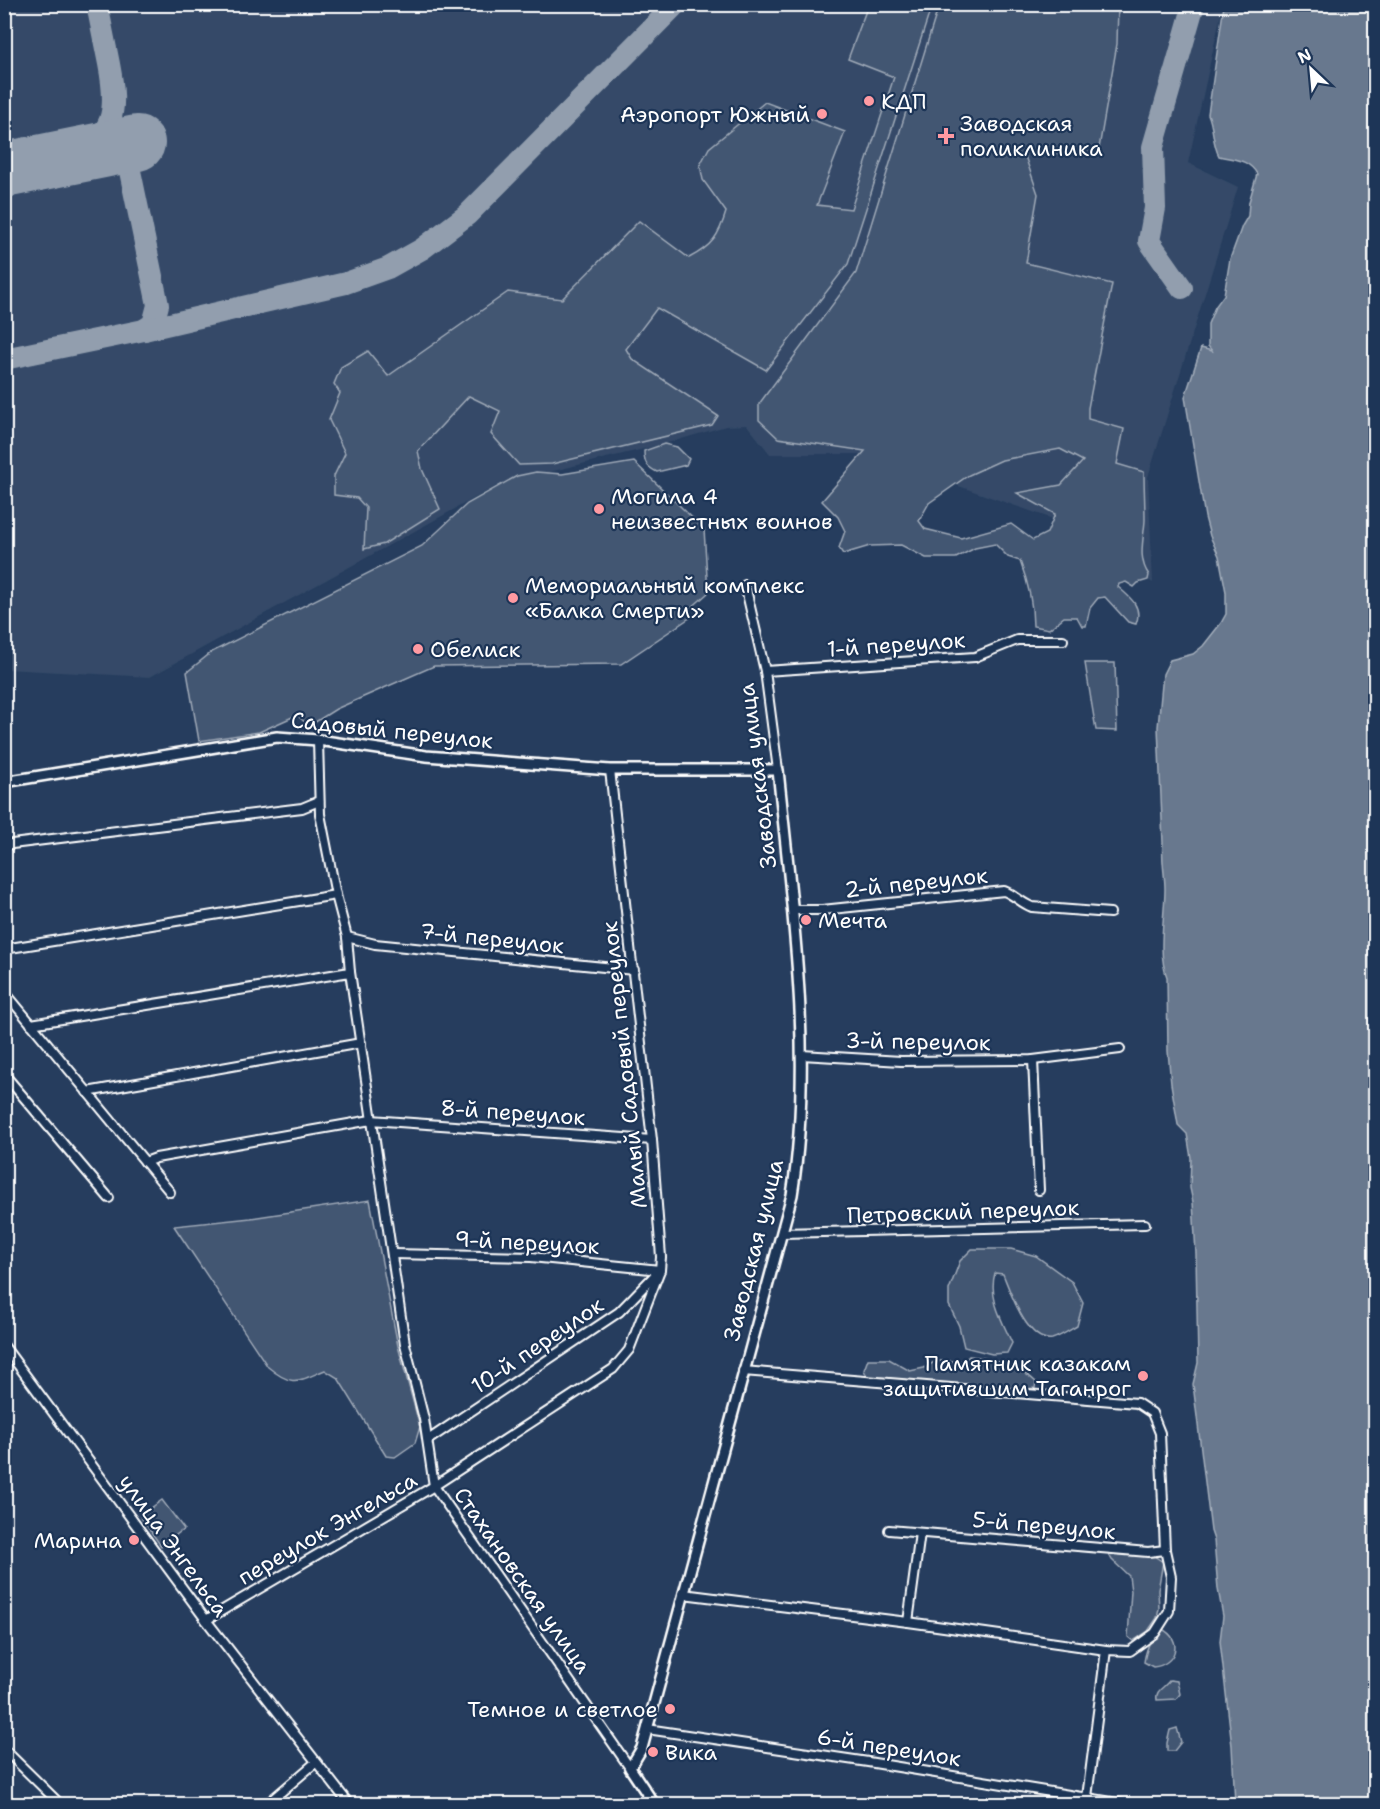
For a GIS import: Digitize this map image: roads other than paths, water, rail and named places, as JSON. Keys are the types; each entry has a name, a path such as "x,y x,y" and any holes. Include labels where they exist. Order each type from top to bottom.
{"street":[{"name":"Заводская улица","path":"630,1767 639,1754 647,1729 782,1233 796,1169 802,1055 793,910 765,671 745,585"},
{"name":"1-й переулок","path":"765,671 975,657 1017,640 1064,640"},
{"name":"Садовый переулок","path":"4,782 277,737 318,740 426,756 610,770 778,770"},
{"path":"318,740 320,814 347,937 371,1120 405,1344 428,1440 434,1486"},
{"name":"Малый Садовый переулок","path":"610,770 652,1140 661,1257 660,1270 629,1350"},
{"path":"4,845 302,808 320,801"},
{"name":"2-й переулок","path":"793,910 822,910 1004,891 1012,893 1024,904 1032,907 1110,913"},
{"path":"4,949 336,895"},
{"name":"7-й переулок","path":"347,937 375,944 634,970"},
{"path":"32,1024 350,972"},
{"path":"4,991 170,1192"},
{"path":"87,1092 361,1043"},
{"name":"3-й переулок","path":"802,1055 901,1061 1033,1060 1120,1049"},
{"path":"1033,1060 1039,1190"},
{"path":"4,1074 109,1198"},
{"name":"8-й переулок","path":"145,1162 156,1158 371,1120 652,1140"},
{"name":"Петровский переулок","path":"782,1233 1145,1224"},
{"name":"9-й переулок","path":"393,1254 531,1257 660,1270"},
{"name":"10-й переулок","path":"428,1440 619,1312 660,1270"},
{"name":"улица Энгельса","path":"4,1346 206,1620 349,1804"},
{"name":"Стахановская улица","path":"629,1350 613,1369 434,1486 654,1804"},
{"path":"683,1594 1106,1650 1130,1651 1155,1633 1169,1611 1171,1577 1165,1550 1160,1433 1152,1413 1137,1403 743,1371"},
{"name":"переулок Энгельса","path":"206,1620 434,1486"},
{"name":"5-й переулок","path":"889,1530 1148,1552 1165,1550"},
{"path":"908,1622 920,1533"},
{"path":"1087,1797 1106,1650"},
{"name":"6-й переулок","path":"647,1729 1124,1804"},
{"path":"4,1749 60,1804"},
{"path":"267,1804 315,1763"}],"place":[{"name":"КДП","path":"869,101"},
{"name":"Аэропорт Южный","path":"822,114"},
{"name":"Заводская поликлиника","path":"946,136"},
{"name":"Могила 4 неизвестных воинов","path":"599,509"},
{"name":"Мемориальный комплекс «Балка Смерти»","path":"513,598"},
{"name":"Обелиск","path":"418,649"},
{"name":"Мечта","path":"806,920"},
{"name":"Памятник казакам защитившим Таганрог","path":"1143,1376"},
{"name":"Марина","path":"134,1540"},
{"name":"Темное и светлое","path":"670,1709"},
{"name":"Вика","path":"653,1752"}]}
